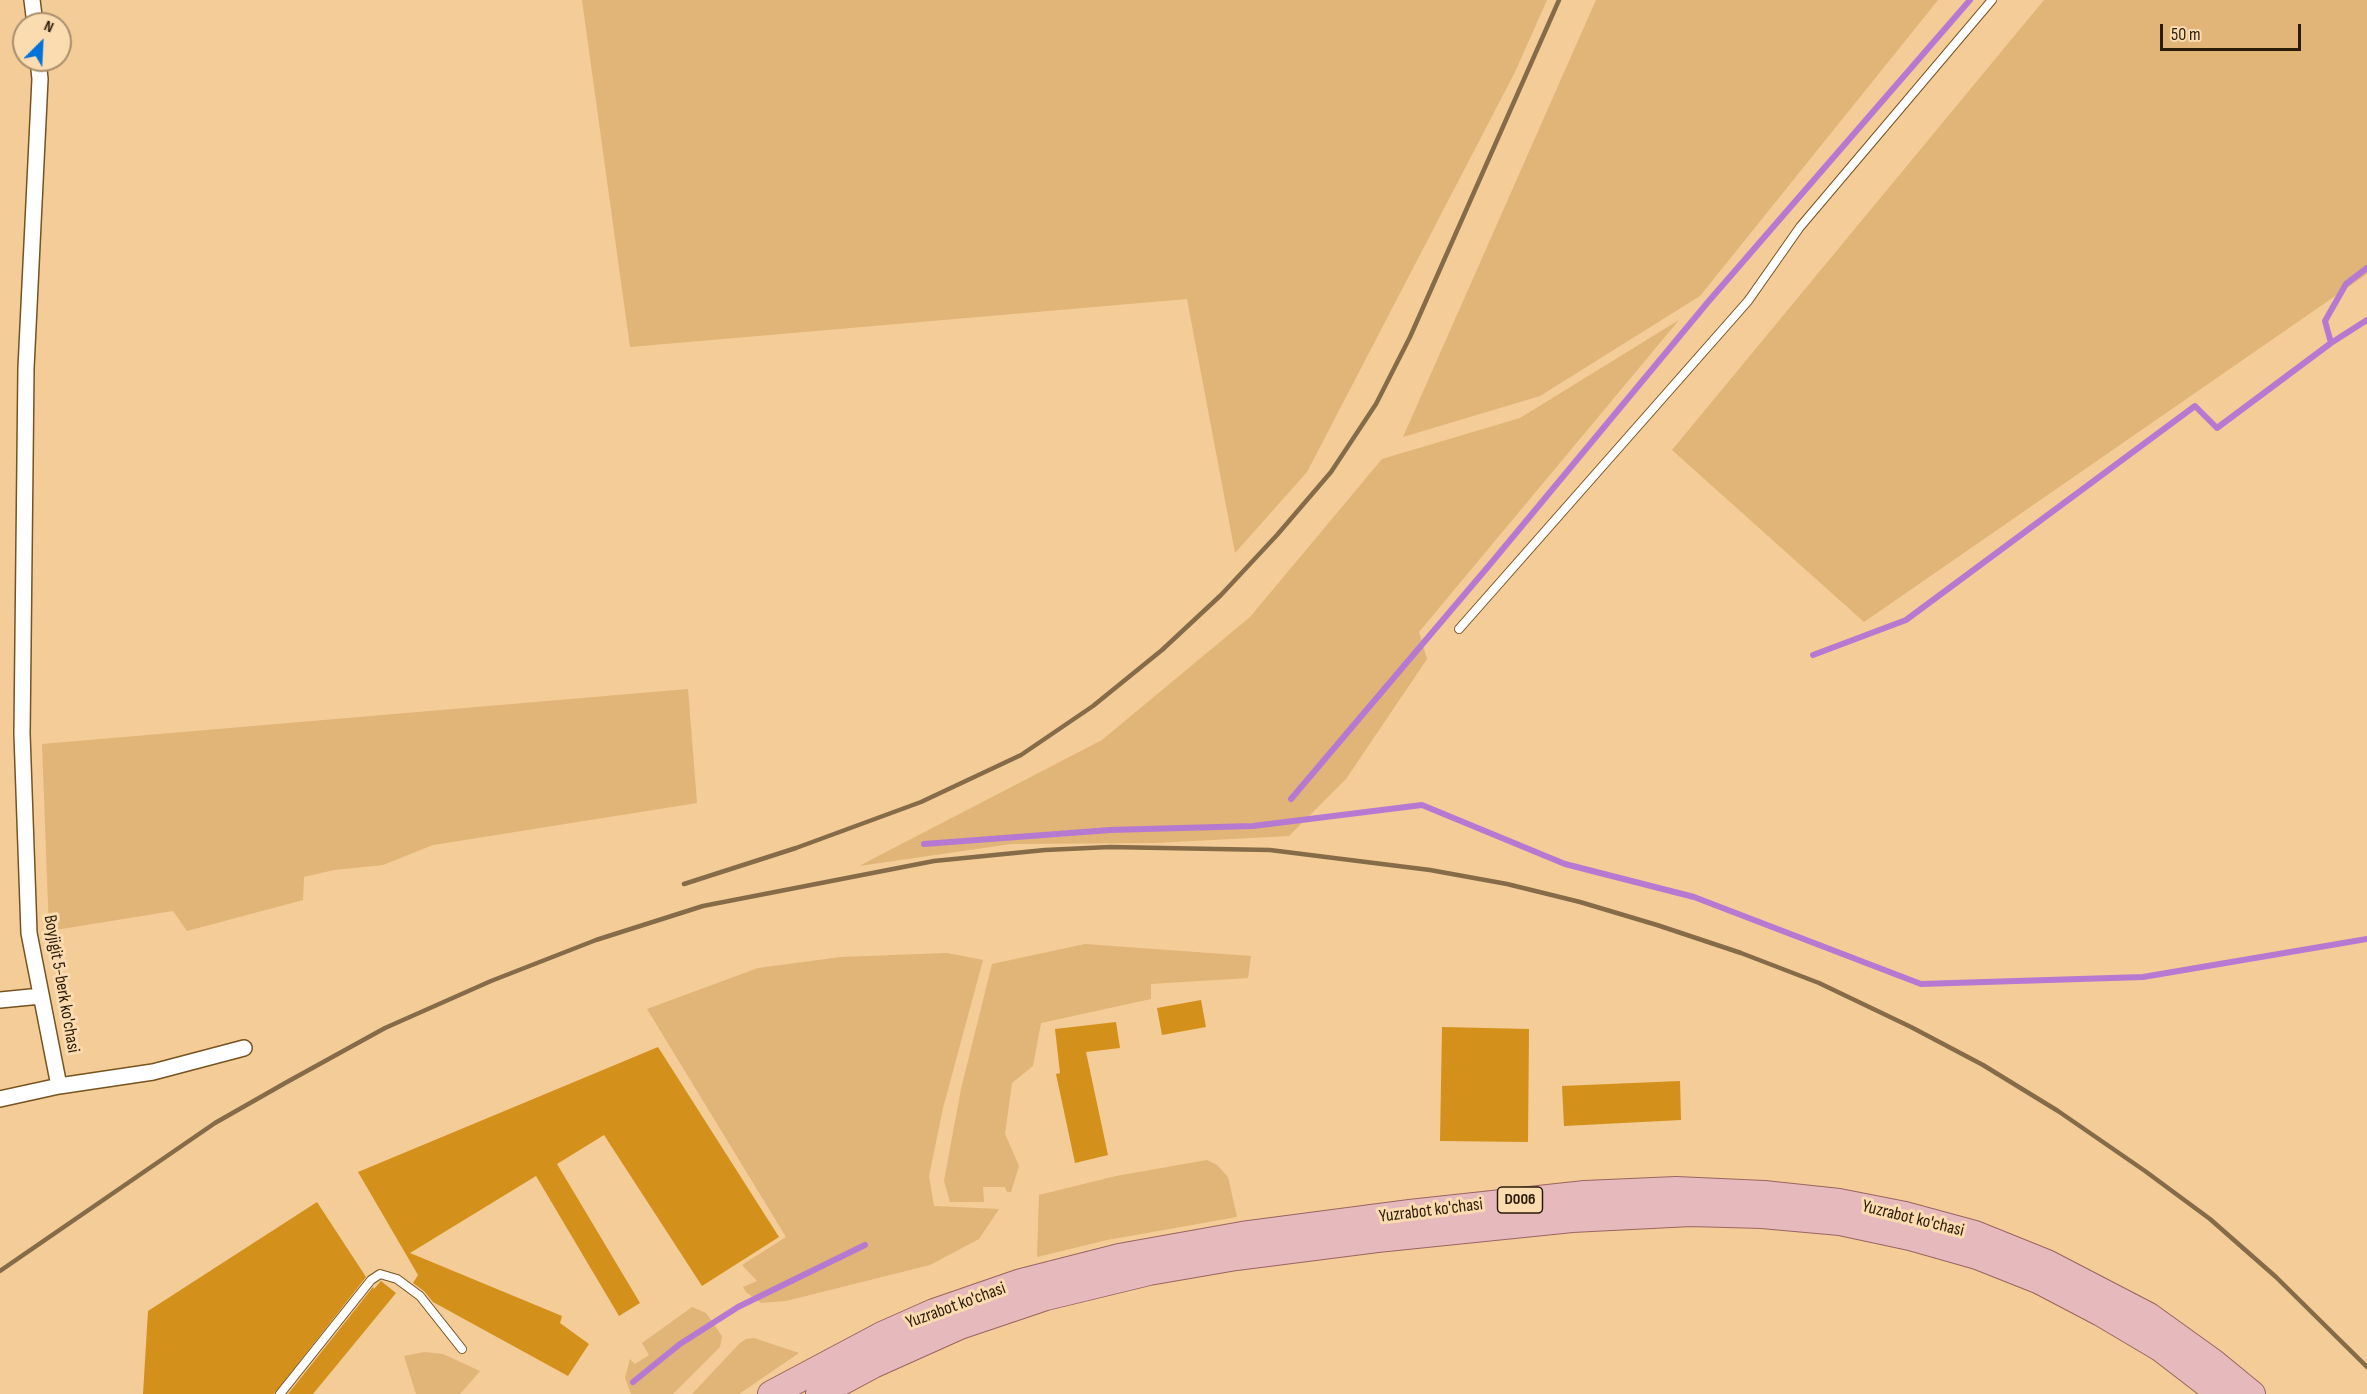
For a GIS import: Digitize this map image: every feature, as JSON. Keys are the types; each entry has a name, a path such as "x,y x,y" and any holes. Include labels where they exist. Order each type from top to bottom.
{"main road":[{"name":"Yuzrabot ko'chasi","path":"771,1394 882,1335 934,1312 1021,1282 1119,1257 1278,1230 1528,1199 1676,1190 1764,1194 1839,1202 1905,1215 1975,1234 2047,1263 2149,1316 2213,1362 2252,1394"},
{"name":"Yuzrabot ko'chasi","path":"819,1394 873,1365 970,1322 1046,1298 1149,1272 1246,1256 1377,1239 1551,1221 1691,1213 1762,1215 1840,1222 1910,1237 1977,1256 2040,1281 2101,1313 2160,1348 2220,1394"}],"street":[{"name":"Boyjigit 5-berk ko'chasi","path":"39,72 26,368 22,734 29,933 59,1086"},
{"path":"0,1000 41,996"},
{"path":"0,1099 59,1086 153,1072 244,1048"}],"lane":[{"path":"1459,629 1748,301 1800,227 1992,0"},
{"path":"280,1394 371,1280 380,1274 397,1278 420,1296 462,1349"}],"shaded area":[{"path":"582,0 1547,0 1515,72 1307,472 1235,553 1187,299 630,347"},
{"path":"1596,0 1938,0 1700,296 1540,396 1403,437"},
{"path":"2044,0 2367,0 2367,274 1864,622 1672,450"},
{"path":"1679,320 1419,632 1427,659 1346,779 1289,836 1155,843 1011,844 859,866 1102,740 1250,617 1382,459 1520,418"},
{"path":"688,689 697,803 433,845 383,865 334,870 304,877 303,900 187,931 173,911 49,931 42,744"},
{"path":"1085,944 1251,956 1248,978 1151,984 1151,999 1041,1023 1033,1066 1012,1083 1005,1134 1019,1166 1011,1192 1007,1192 1005,1187 983,1187 984,1202 950,1202 944,1181 961,1089 992,964"},
{"path":"947,953 983,960 943,1108 929,1176 934,1206 999,1209 979,1239 930,1265 786,1301 761,1303 743,1287 757,1281 742,1265 786,1237 647,1009 758,968 841,957"},
{"path":"1207,1160 1217,1165 1228,1177 1237,1217 1107,1240 1037,1257 1039,1195 1116,1176"},
{"path":"692,1307 706,1313 722,1336 720,1347 673,1394 631,1394 625,1378 630,1359 635,1364 649,1355 642,1343"},
{"path":"754,1338 799,1353 739,1394 692,1394 740,1343"},
{"path":"424,1352 443,1354 480,1371 460,1394 416,1394 404,1356"}],"building":[{"path":"1201,1000 1206,1027 1162,1035 1157,1008"},
{"path":"1116,1022 1120,1048 1086,1052 1108,1155 1075,1163 1056,1074 1060,1073 1055,1029"},
{"path":"1442,1027 1529,1029 1528,1142 1440,1141"},
{"path":"658,1047 779,1237 702,1286 604,1135 557,1164 640,1303 619,1316 536,1176 410,1253 562,1316 560,1323 589,1344 568,1376 433,1302 413,1283 418,1275 358,1172"},
{"path":"1680,1081 1681,1120 1564,1126 1562,1086"},
{"path":"317,1202 366,1277 274,1394 143,1394 148,1311"},
{"path":"381,1281 396,1293 313,1394 288,1394 373,1287 374,1289"}],"waterway":[{"path":"1291,799 1708,302 1970,0"},
{"path":"2331,343 2325,321 2346,284 2367,268"},
{"path":"1813,655 1906,620 2195,406 2217,428 2331,343 2367,320"},
{"path":"924,844 1110,830 1253,826 1422,805 1565,864 1694,897 1921,984 2143,977 2367,939"},
{"path":"633,1382 680,1344 738,1307 865,1245"}],"railway":[{"path":"684,884 796,848 921,802 1021,755 1093,706 1162,650 1221,595 1331,472 1376,404 1410,337 1559,0"},
{"path":"0,1271 215,1123 287,1082 385,1028 491,981 596,940 703,906 934,861 1045,850 1110,847 1270,850 1430,870 1507,884 1580,902 1657,925 1741,953 1819,983 1983,1065 2058,1111 2145,1171 2210,1219 2276,1277 2367,1367"}]}
